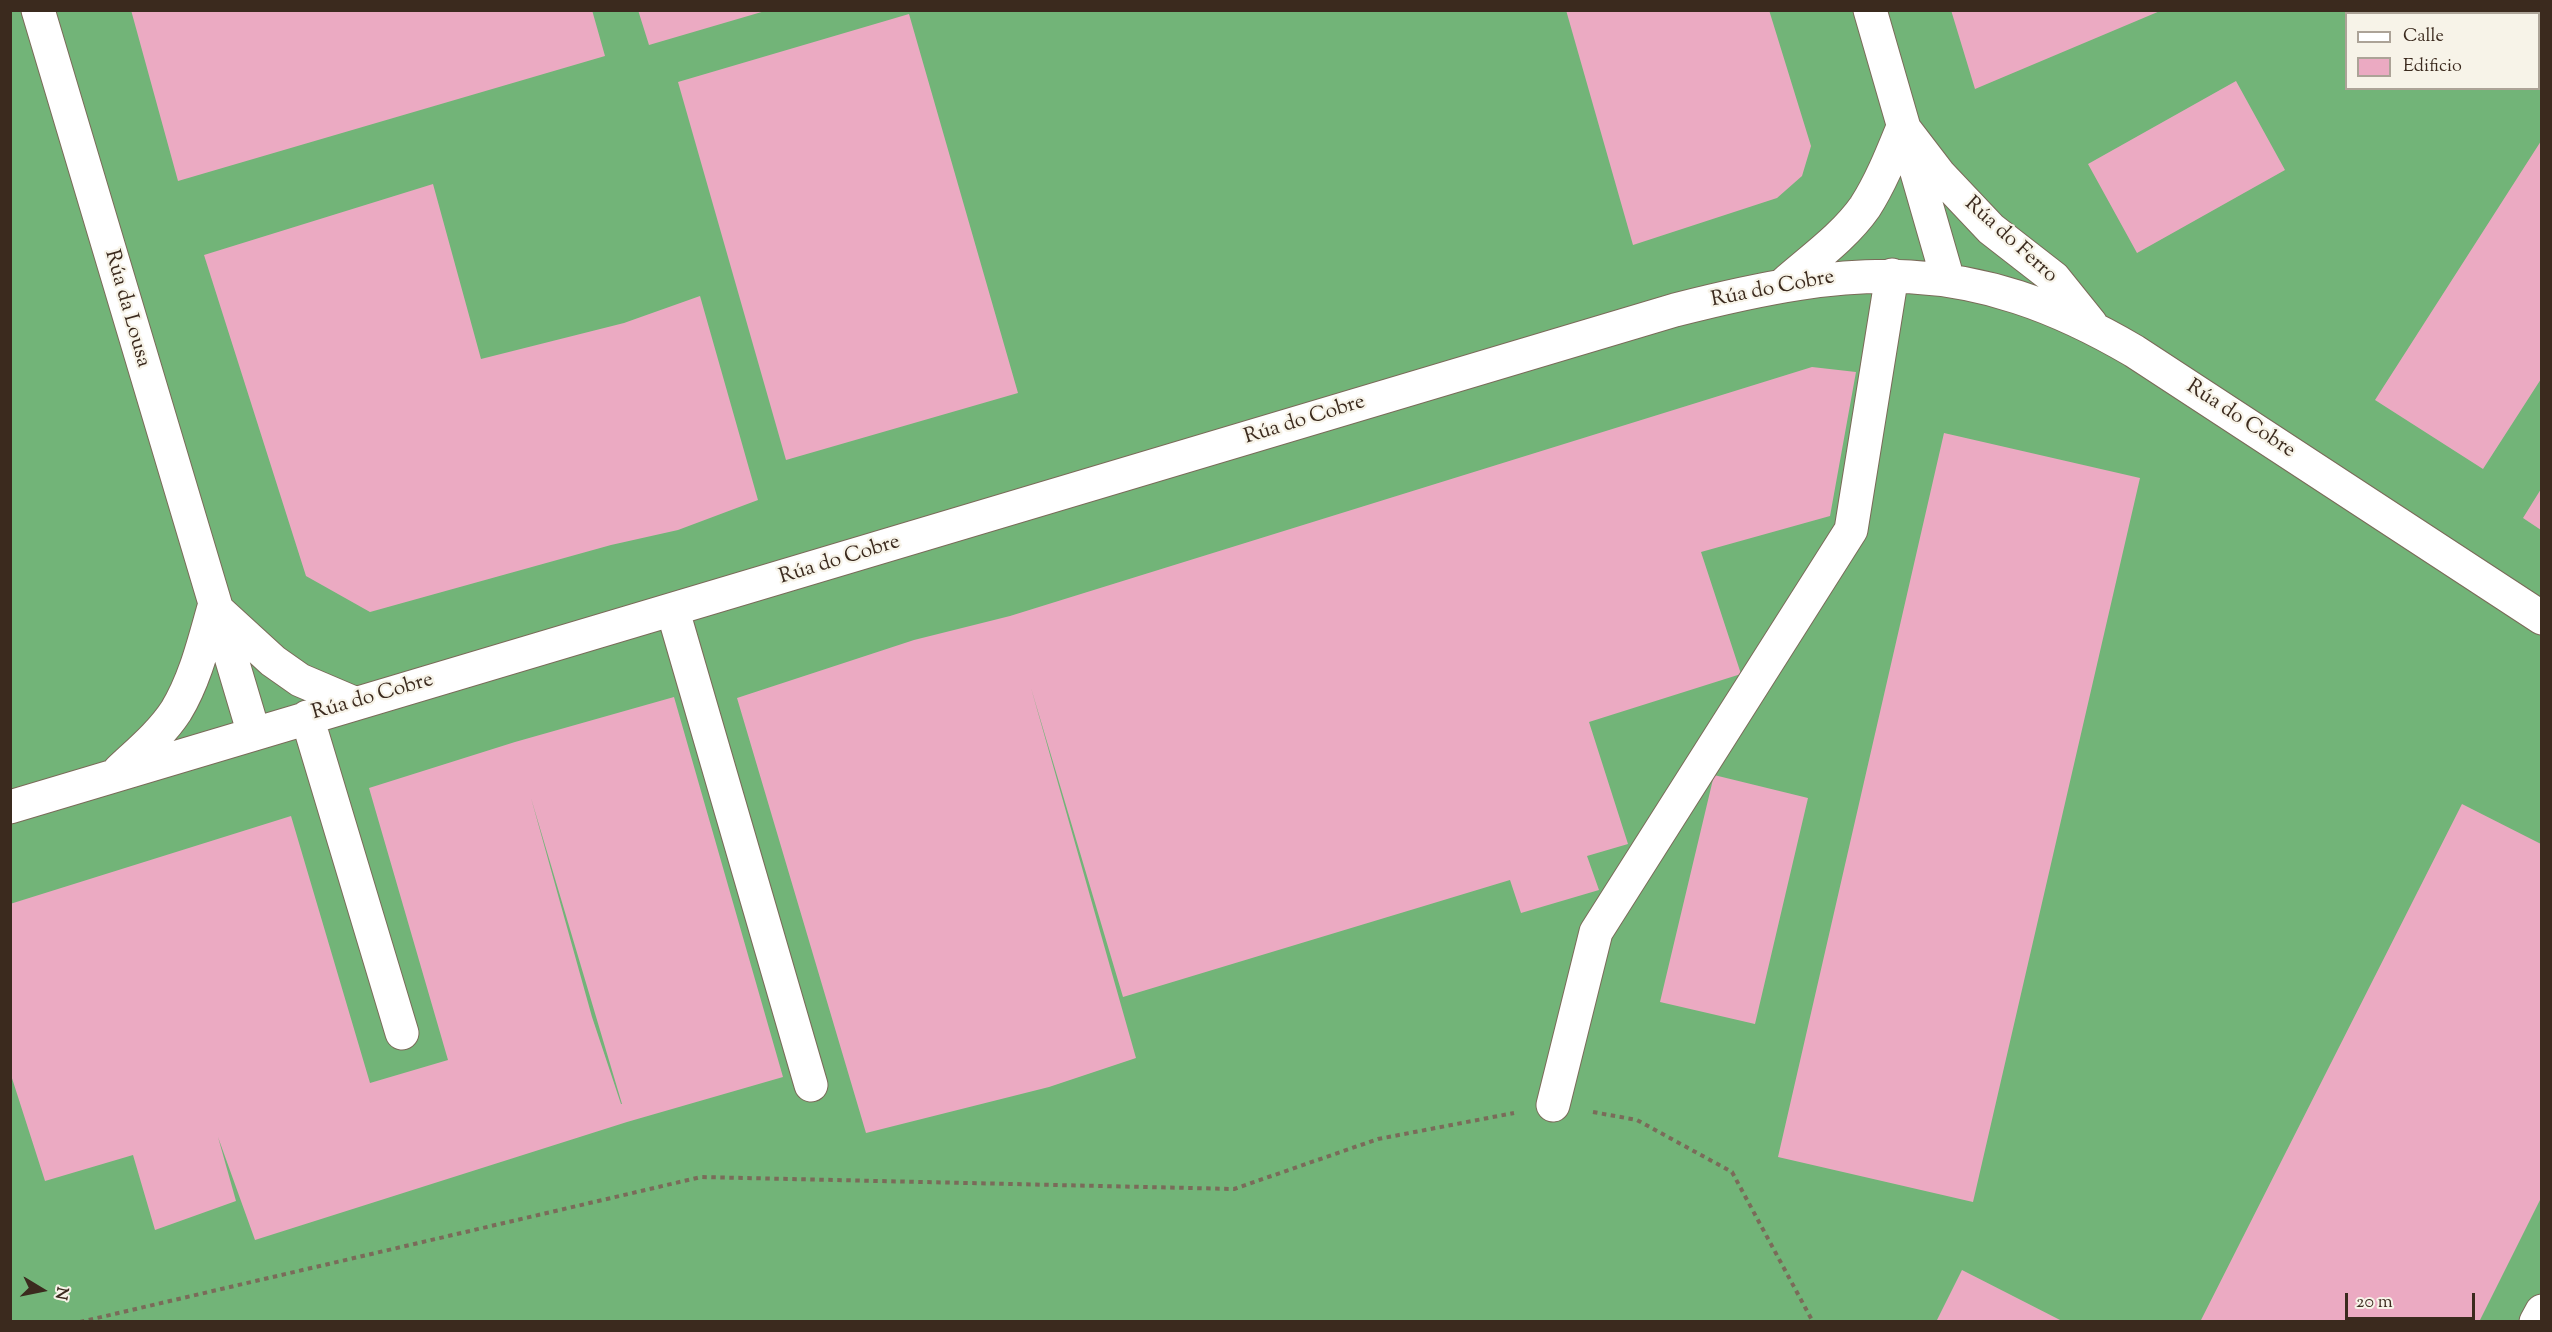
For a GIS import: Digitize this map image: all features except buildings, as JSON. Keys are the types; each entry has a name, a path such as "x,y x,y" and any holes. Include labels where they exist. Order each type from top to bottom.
{"street":[{"name":"Rúa da Lousa","path":"38,10 214,607 254,734"},
{"name":"Rúa do Ferro","path":"1870,10 1948,280"},
{"path":"1784,284 1843,233 1864,207 1881,178 1903,127"},
{"name":"Rúa do Ferro","path":"1903,127 1939,174 1991,229 2054,278 2094,327"},
{"path":"1553,1105 1596,932 1851,530 1892,275"},
{"name":"Rúa do Cobre","path":"10,807 354,703 673,611 1664,313 1784,284 1846,276 1892,275 1948,280 1989,288 2039,303 2094,327 2541,618"},
{"path":"113,776 153,740 176,710 194,673 214,607 273,661 300,680 354,703"},
{"path":"673,611 811,1085"},
{"path":"307,717 402,1033"},
{"path":"2536,1322 2541,1311"}],"path":[{"path":"80,1322 701,1177 1234,1189 1378,1139 1553,1105 1637,1120 1732,1172 1813,1322"}],"green space":[{"path":"11,11 2541,11 2541,1321 11,1321"}]}
